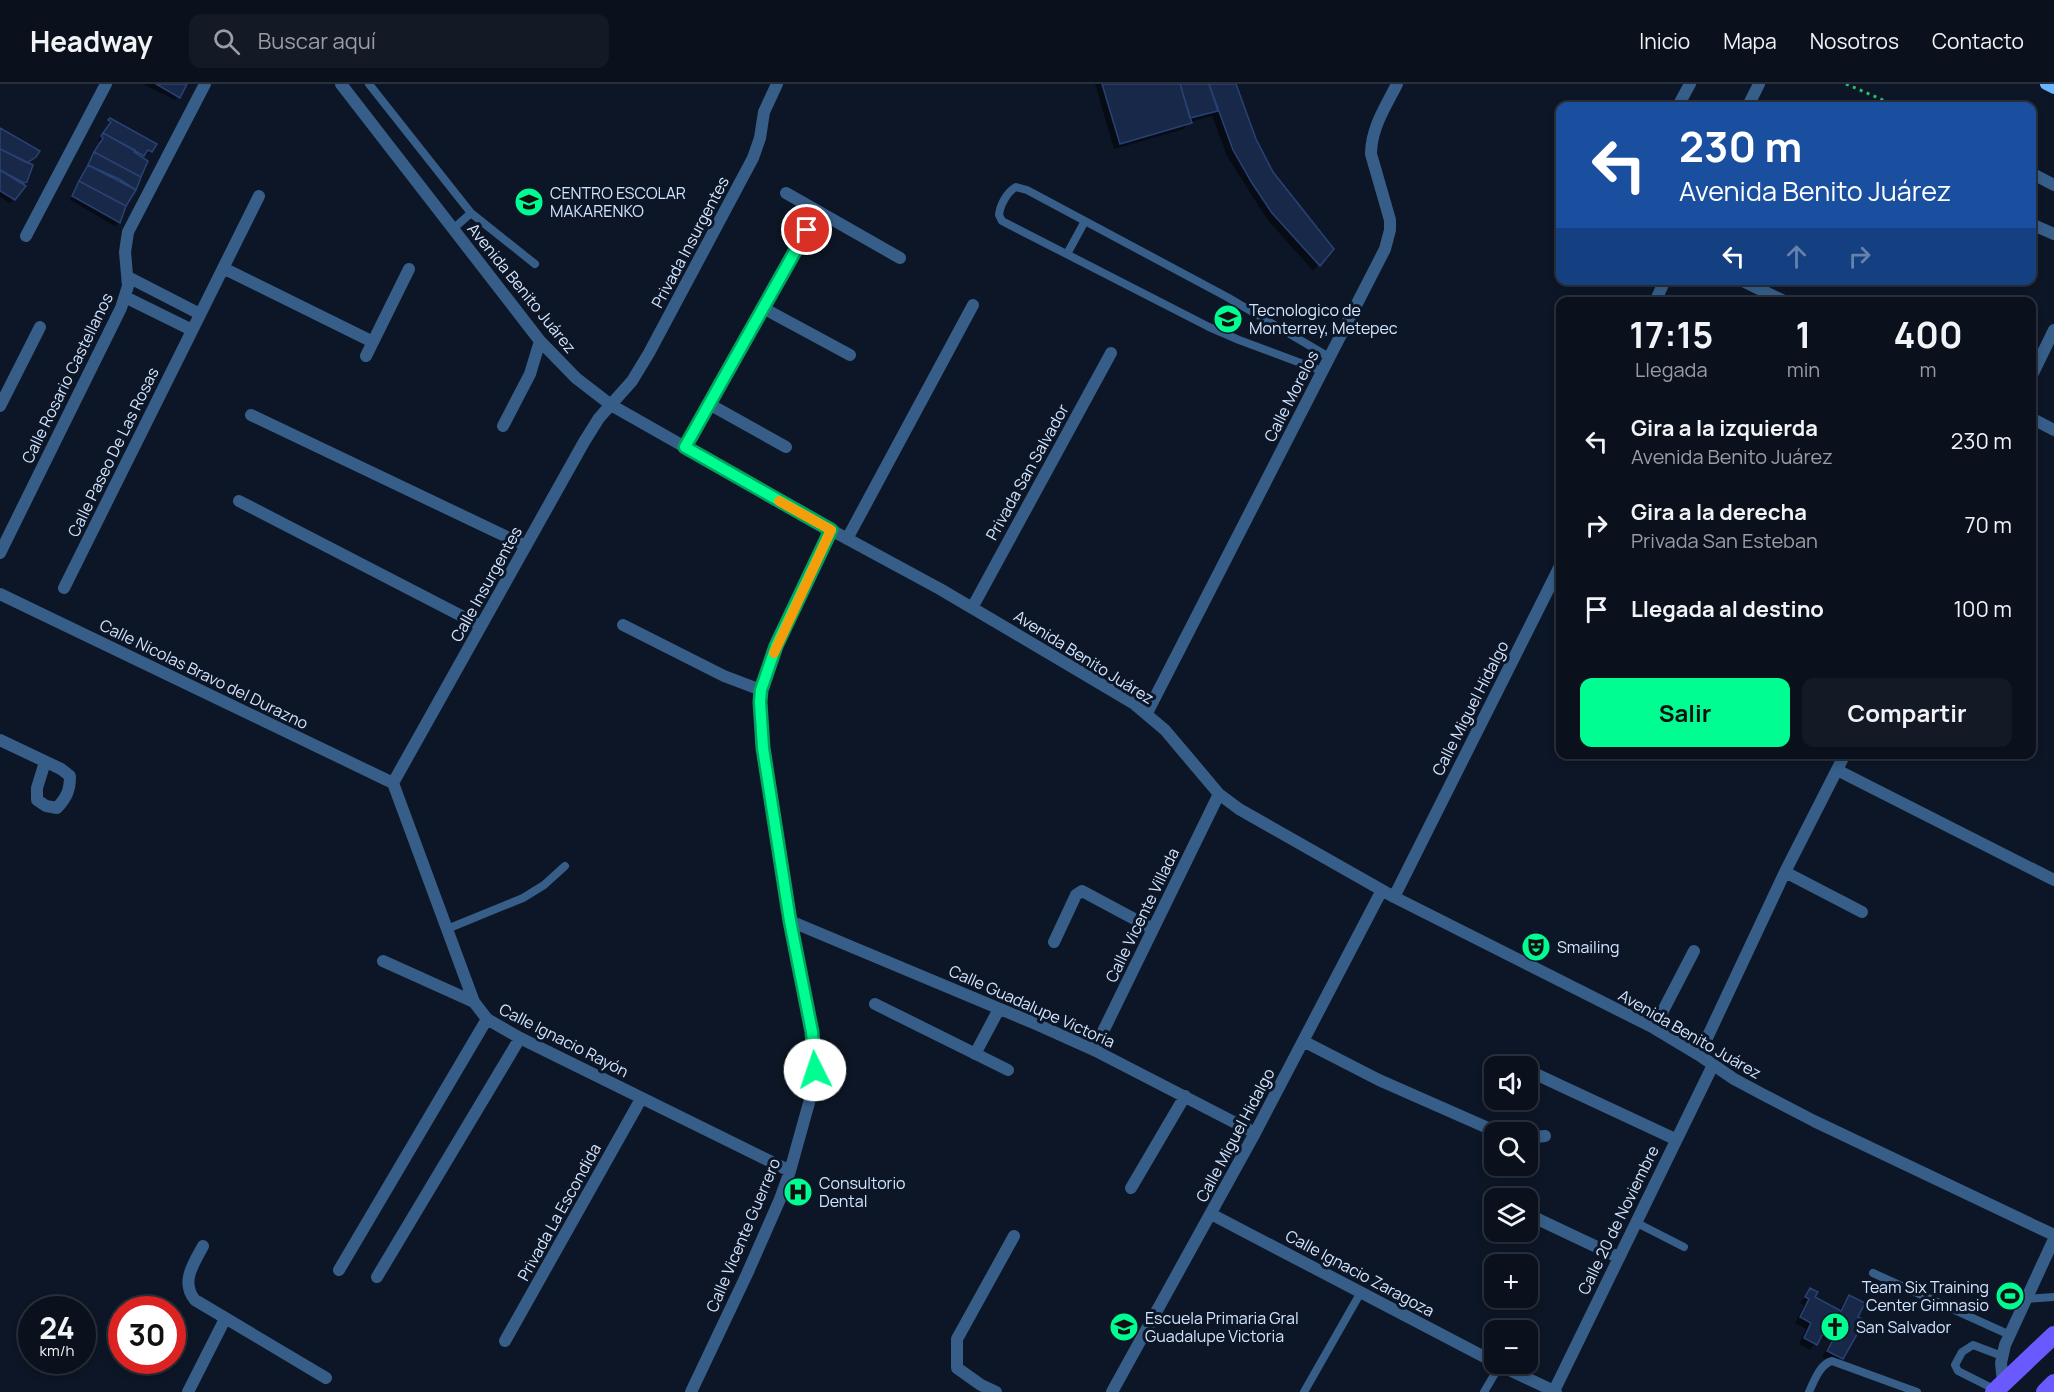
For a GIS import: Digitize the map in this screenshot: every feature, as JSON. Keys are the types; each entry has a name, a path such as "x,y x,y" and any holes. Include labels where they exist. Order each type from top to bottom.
{"main road":[{"path":"1997,1388 2054,1335"},
{"path":"2044,1392 2054,1383"}],"street":[{"path":"26,236 106,84"},
{"name":"Calle Rosario Castellanos","path":"0,553 117,317 125,297 128,278 125,252 129,232 205,84"},
{"name":"Avenida Benito Juárez","path":"341,84 540,341 576,378 611,405 972,608 1116,692 1147,713 1165,730 1219,794 1239,808 1394,897 1654,1028 1734,1079 1814,1121 2054,1237"},
{"name":"Privada Insurgentes","path":"611,405 632,381 649,353 753,158 760,138 764,112 777,84"},
{"name":"Calle Morelos","path":"1147,713 1389,240 1390,220 1371,154 1371,143 1378,122 1397,84"},
{"path":"1680,102 1690,84"},
{"path":"1750,102 1759,84"},
{"path":"2036,176 2054,185"},
{"path":"786,193 900,258"},
{"name":"Calle Paseo De Las Rosas","path":"64,588 259,196"},
{"path":"685,447 818,211"},
{"path":"2036,226 2054,234"},
{"path":"224,268 373,342"},
{"path":"366,356 409,269"},
{"path":"128,278 200,314"},
{"path":"1751,285 1776,297"},
{"path":"125,297 192,330"},
{"path":"847,539 972,305"},
{"path":"763,308 850,355"},
{"path":"0,406 40,327"},
{"path":"2036,367 2054,330"},
{"path":"502,426 530,374 540,341"},
{"name":"Privada San Salvador","path":"972,608 1111,353"},
{"path":"709,404 786,447"},
{"name":"Calle Insurgentes","path":"393,783 584,442 599,418 611,405"},
{"path":"251,415 526,546"},
{"path":"2036,421 2054,430"},
{"path":"239,501 481,627"},
{"name":"Calle Vicente Guerrero","path":"691,1392 766,1231 790,1172 812,1092 815,1056 790,921 763,748 761,690 776,646 831,530"},
{"name":"Calle Miguel Hidalgo","path":"1394,897 1556,574"},
{"name":"Calle Nicolas Bravo del Durazno","path":"2,600 393,783"},
{"path":"623,625 724,676 761,690"},
{"path":"0,740 45,762"},
{"path":"1699,1055 1785,872 1842,759"},
{"path":"1837,770 2054,880"},
{"name":"Calle Ignacio Rayón","path":"393,783 474,1002 487,1019 520,1038 790,1172"},
{"name":"Calle Vicente Villada","path":"1094,1050 1219,794"},
{"path":"1785,872 1862,912"},
{"name":"Calle Miguel Hidalgo","path":"1112,1392 1211,1214 1382,890"},
{"path":"1054,942 1076,895 1082,891 1153,928"},
{"name":"Calle Guadalupe Victoria","path":"790,921 1094,1050 1255,1132"},
{"path":"1654,1028 1694,951"},
{"path":"383,961 474,1002"},
{"path":"875,1004 1008,1070"},
{"path":"975,1054 999,1009"},
{"path":"339,1270 487,1019"},
{"path":"377,1277 520,1038"},
{"path":"1303,1041 1379,1080 1484,1126"},
{"name":"Calle 20 de Noviembre","path":"1555,1392 1675,1139 1713,1065"},
{"path":"1538,1075 1675,1139"},
{"path":"1131,1188 1185,1096"},
{"name":"Privada La Escondida","path":"505,1341 641,1099"},
{"path":"1538,1137 1545,1136"},
{"name":"Calle Ignacio Zaragoza","path":"1211,1214 1484,1356"},
{"path":"1538,1219 1618,1257"},
{"path":"996,1392 981,1385 957,1368 957,1340 1014,1236"},
{"path":"1997,1388 2002,1356 2054,1237"},
{"path":"203,1246 189,1274 188,1290 195,1300 326,1378"},
{"path":"188,1392 225,1319"},
{"name":"Calle Ignacio Zaragoza","path":"1519,1374 1555,1392"}],"lane":[{"path":"369,84 471,213 535,264"},
{"path":"1322,371 1209,327 1002,221 999,215 1001,207 1012,189 1022,188 1227,297 1329,357"},
{"path":"453,229 471,213"},
{"path":"1067,254 1085,220"},
{"path":"447,929 524,898 544,885 565,866"},
{"path":"1635,1222 1684,1247"},
{"path":"1873,1273 2010,1335"},
{"path":"1304,1392 1361,1292"},
{"path":"2025,1299 2054,1297"},
{"path":"1997,1388 1958,1371 1955,1365 1962,1352 1973,1345 2002,1356"},
{"path":"1809,1392 1822,1366 1832,1361 1917,1392"},
{"path":"1484,1392 1492,1374"}],"path":[{"path":"1846,84 1888,102"}],"building":[{"path":"156,84 187,84 180,98"},
{"path":"1102,84 1180,84 1192,123 1120,144"},
{"path":"1180,84 1209,84 1218,111 1190,118"},
{"path":"1209,84 1236,84 1256,139 1273,172 1334,249 1320,266 1272,213 1252,183 1233,150"},
{"path":"110,118 157,144 152,152 148,150 144,156 103,133 111,122 108,120"},
{"path":"0,128 40,151 36,157 27,163 0,149"},
{"path":"103,133 135,150 134,152 148,161 141,177 94,152 103,138 101,136"},
{"path":"0,149 33,165 27,182 24,183 0,170"},
{"path":"94,152 141,177 136,190 119,179 88,165"},
{"path":"88,165 136,190 126,206 79,181"},
{"path":"0,170 26,186 15,200 0,191"},
{"path":"79,181 126,206 120,223 72,196"},
{"name":"San Salvador","path":"1810,1288 1818,1292 1815,1297 1841,1311 1849,1295 1865,1303 1858,1317 1865,1320 1843,1359 1827,1351 1835,1336 1825,1330 1817,1345 1804,1338 1811,1323 1800,1317 1809,1299 1805,1297"}],"slow traffic":[{"path":"774,653 831,530 779,501"}],"place":[{"name":"CENTRO ESCOLAR MAKARENKO","path":"529,202"},
{"name":"Tecnologico de Monterrey, Metepec","path":"1228,319"},
{"name":"Smailing","path":"1536,947"},
{"name":"Consultorio Dental","path":"798,1192"},
{"name":"Team Six Training Center Gimnasio","path":"2010,1296"},
{"name":"Escuela Primaria Gral Guadalupe Victoria","path":"1124,1327"},
{"name":"San Salvador","path":"1835,1327"}],"route":[{"path":"807,230 685,447 831,530 776,646 765,675 760,702 763,748 790,921 812,1032 815,1070"}]}
